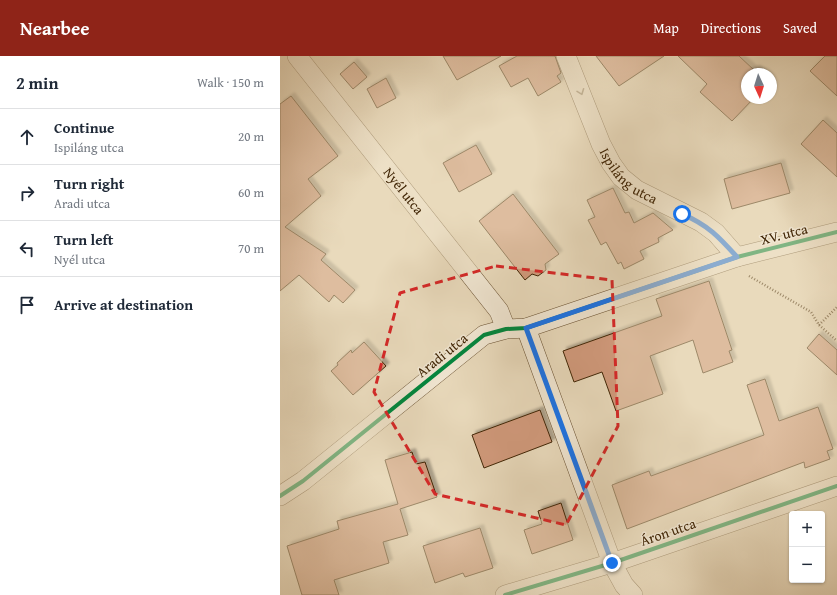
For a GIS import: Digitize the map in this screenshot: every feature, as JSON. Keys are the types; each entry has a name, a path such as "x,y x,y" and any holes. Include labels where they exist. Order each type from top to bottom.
{"street":[{"name":"Nyél utca","path":"296,56 499,311 506,329"},
{"name":"Ispiláng utca","path":"566,56 601,144 611,163 621,177 637,190 701,222 716,233 737,257"},
{"name":"XV. utca","path":"737,257 837,232"},
{"name":"Aradi utca","path":"280,496 303,482 484,335 506,329 526,328 737,257"},
{"path":"526,328 612,563 624,584 633,595"},
{"name":"Áron utca","path":"505,595 612,563 837,486"}],"path":[{"path":"737,257 734,268 811,312 819,325 837,341"},
{"path":"819,325 837,307"}],"highlighted area":[{"path":"496,266 612,280 618,426 566,525 435,494 374,392 400,293"}],"building":[{"path":"443,56 501,56 457,80"},
{"path":"517,56 555,56 561,73 557,76 561,82 538,96 528,78 511,87 499,66"},
{"path":"596,56 664,56 619,86"},
{"path":"678,56 739,56 752,68 741,68 741,104 748,104 732,121 700,92 707,84"},
{"path":"825,56 837,56 837,96 810,71"},
{"path":"354,62 367,77 353,89 340,74"},
{"path":"386,78 396,98 377,108 367,89"},
{"path":"291,96 338,156 308,179 321,196 285,227 326,254 321,260 355,290 343,303 334,295 329,302 299,275 280,291 280,104"},
{"path":"823,120 837,133 837,177 801,144"},
{"path":"476,145 492,174 459,192 443,163"},
{"path":"781,163 790,193 732,209 724,179"},
{"path":"613,188 625,213 629,212 634,223 653,213 673,230 658,238 659,242 640,251 644,259 624,269 621,262 618,264 606,242 601,245 588,220 595,217 587,200"},
{"path":"513,194 559,254 545,264 546,270 538,276 532,274 525,280 479,221"},
{"path":"709,281 732,350 729,351 733,362 703,373 693,340 650,356 663,394 616,411 602,372 574,382 563,351 662,316 656,299"},
{"path":"819,334 837,350 837,375 807,348"},
{"path":"364,342 386,366 353,395 331,371 351,350 352,353"},
{"path":"765,379 779,421 818,407 833,449 827,451 830,459 805,468 804,462 627,529 612,485 649,471 651,476 764,435 747,385"},
{"path":"540,410 552,442 484,468 472,435"},
{"path":"412,452 416,464 425,462 437,497 400,509 408,535 383,542 389,563 334,580 339,595 302,595 287,546 339,529 337,521 398,504 385,460"},
{"path":"561,503 573,540 532,554 524,530 542,524 538,511"},
{"path":"480,528 493,568 465,577 463,573 435,583 423,546"}],"cycle path":[{"path":"280,496 303,481 484,335 506,329 526,328 737,257 837,232"},
{"path":"505,595 612,563 837,486"}],"route":[{"path":"612,563 526,328 737,257 716,233 701,222 682,214"}]}
